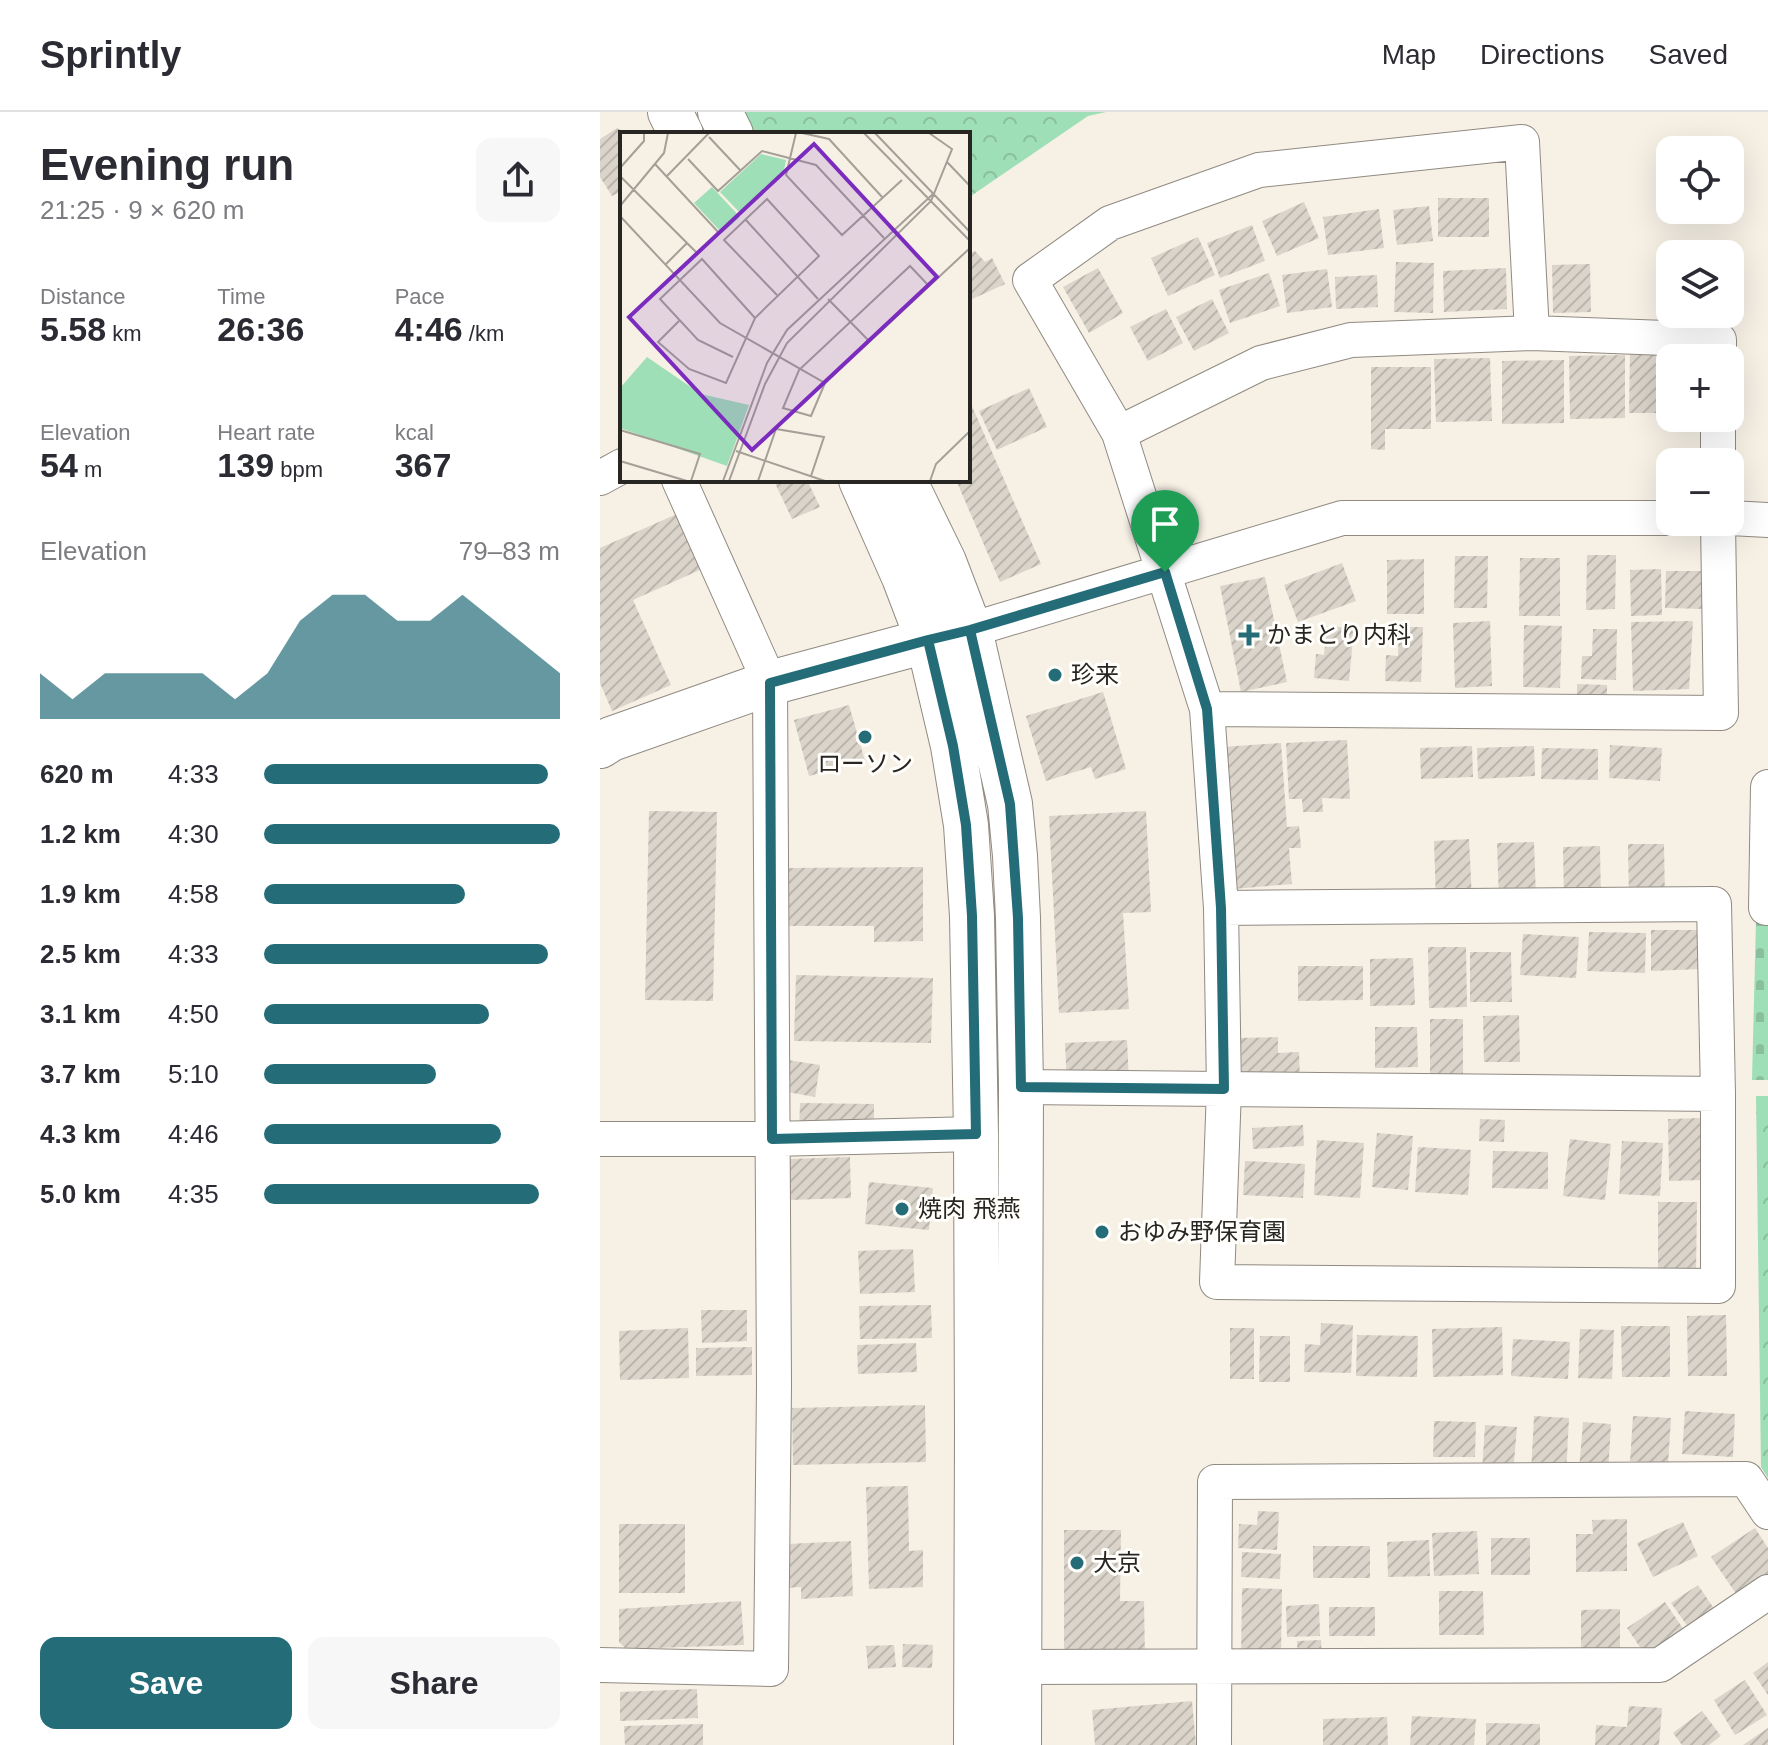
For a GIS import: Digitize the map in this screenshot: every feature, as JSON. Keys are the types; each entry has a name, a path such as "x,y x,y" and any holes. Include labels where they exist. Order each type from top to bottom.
{"street":[{"path":"670,112 680,132"},
{"path":"720,112 730,132"},
{"path":"1221,908 1714,904 1718,1286 1217,1282 1224,1089 1221,908 1207,709 1119,433 1030,280 1110,223 1259,170 1522,142 1532,333"},
{"path":"1119,433 1261,363 1351,340 1532,333 1719,340 1719,344"},
{"path":"600,478 620,467"},
{"path":"600,1665 771,1669 774,1401 770,683 680,482"},
{"path":"862,482 928,640 953,746 966,825 972,916 976,1134 976,1745"},
{"path":"905,482 944,562 970,630 1010,804 1018,918 1021,1087 1019,1745"},
{"path":"600,746 611,739 770,683 970,630 1342,518 1656,518"},
{"path":"1744,519 1768,520"},
{"path":"1207,709 1721,713 1718,536"},
{"path":"1768,787 1768,908"},
{"path":"1021,1087 1718,1094"},
{"path":"600,1139 976,1134"},
{"path":"1214,1745 1215,1482 1746,1479 1768,1512"},
{"path":"1019,1667 1660,1665 1768,1592"}],"green space":[{"path":"733,112 1106,112 1088,116 970,197 970,132 744,132"},
{"path":"1756,921 1768,922 1768,1080 1752,1080"},
{"path":"1756,1096 1768,1096 1768,1478 1761,1467"}],"building":[{"path":"617,128 625,132 620,132 620,192 612,196 600,177 600,139"},
{"path":"1438,198 1489,198 1489,237 1438,237"},
{"path":"1304,202 1319,238 1277,256 1262,221"},
{"path":"1429,206 1433,241 1397,245 1393,210"},
{"path":"1379,209 1384,248 1328,255 1323,217"},
{"path":"1252,225 1265,261 1220,278 1207,243"},
{"path":"1198,237 1215,275 1168,296 1151,258"},
{"path":"975,251 985,262 992,258 1005,284 970,300 970,253"},
{"path":"1396,262 1434,263 1433,313 1394,312"},
{"path":"1590,264 1591,312 1553,313 1552,265"},
{"path":"1098,268 1123,313 1089,333 1063,287"},
{"path":"1506,268 1507,309 1444,312 1443,271"},
{"path":"1327,269 1332,307 1287,313 1282,275"},
{"path":"1269,273 1280,306 1230,323 1219,290"},
{"path":"1377,275 1378,307 1336,309 1335,277"},
{"path":"1212,299 1229,333 1194,351 1176,317"},
{"path":"1166,309 1183,343 1148,361 1130,327"},
{"path":"1630,353 1656,353 1656,413 1629,413"},
{"path":"1625,355 1625,418 1570,419 1569,356"},
{"path":"1490,358 1492,421 1436,422 1434,359"},
{"path":"1564,360 1564,423 1502,424 1502,361"},
{"path":"1371,367 1431,367 1431,429 1385,429 1385,450 1371,449"},
{"path":"1029,388 1047,427 997,450 979,411"},
{"path":"970,405 1041,564 1000,582 957,482 970,482"},
{"path":"808,482 820,507 792,519 775,483"},
{"path":"686,510 711,565 633,600 671,685 612,711 600,683 600,548"},
{"path":"1587,555 1616,555 1615,609 1586,610"},
{"path":"1455,556 1488,556 1487,608 1454,608"},
{"path":"1520,558 1560,558 1560,616 1519,616"},
{"path":"1424,559 1424,614 1387,614 1387,560"},
{"path":"1342,563 1356,601 1298,622 1284,585"},
{"path":"1661,569 1662,615 1631,616 1630,570"},
{"path":"1666,571 1706,571 1705,609 1665,608"},
{"path":"1265,577 1287,682 1241,692 1220,586"},
{"path":"1490,621 1492,686 1455,688 1453,623"},
{"path":"1693,621 1689,689 1633,691 1631,622"},
{"path":"1524,625 1562,626 1560,688 1523,687"},
{"path":"1327,626 1354,628 1349,681 1314,678 1316,654 1324,655"},
{"path":"1399,627 1423,627 1421,682 1385,681 1386,655 1398,656"},
{"path":"1593,629 1617,629 1616,680 1581,679 1582,656 1592,656"},
{"path":"1577,684 1607,685 1607,709 1577,709"},
{"path":"1103,692 1126,769 1095,779 1091,767 1046,781 1026,716"},
{"path":"849,705 865,761 809,776 794,720"},
{"path":"1347,740 1350,799 1322,798 1323,812 1303,812 1302,799 1289,799 1286,743"},
{"path":"1281,743 1287,827 1299,826 1301,848 1289,848 1292,884 1233,889 1223,747"},
{"path":"1610,745 1662,748 1660,781 1609,778"},
{"path":"1472,746 1473,777 1421,779 1420,748"},
{"path":"1534,746 1535,776 1478,779 1477,748"},
{"path":"1542,748 1598,749 1598,780 1541,779"},
{"path":"649,811 717,812 713,1001 645,1000"},
{"path":"1146,811 1151,912 1123,913 1129,1009 1059,1013 1049,816"},
{"path":"1469,839 1472,900 1436,902 1434,841"},
{"path":"1534,842 1536,898 1499,900 1497,843"},
{"path":"1628,844 1664,844 1665,902 1629,902"},
{"path":"1600,846 1601,904 1564,905 1563,847"},
{"path":"923,867 923,941 874,942 874,926 789,926 789,868"},
{"path":"1651,930 1702,930 1701,969 1651,971"},
{"path":"1589,932 1646,933 1645,973 1587,971"},
{"path":"1523,934 1579,937 1576,978 1520,975"},
{"path":"1428,947 1466,947 1467,1007 1429,1008"},
{"path":"1470,952 1511,952 1512,1002 1470,1002"},
{"path":"1413,958 1415,1005 1370,1006 1370,959"},
{"path":"1298,966 1363,966 1363,1000 1298,1001"},
{"path":"796,975 933,978 931,1043 794,1041"},
{"path":"1519,1015 1520,1062 1484,1062 1483,1016"},
{"path":"1430,1019 1463,1019 1463,1075 1430,1075"},
{"path":"1375,1027 1417,1027 1418,1067 1375,1068"},
{"path":"1278,1037 1278,1053 1299,1052 1300,1079 1242,1081 1241,1038"},
{"path":"1127,1040 1129,1082 1067,1086 1065,1043"},
{"path":"788,1060 820,1065 815,1097 782,1091"},
{"path":"800,1103 874,1104 874,1131 799,1131"},
{"path":"1702,1118 1703,1180 1669,1181 1668,1119"},
{"path":"1480,1119 1505,1120 1504,1142 1479,1141"},
{"path":"1303,1125 1304,1146 1253,1149 1252,1128"},
{"path":"1377,1133 1413,1136 1408,1190 1372,1187"},
{"path":"1570,1139 1611,1144 1605,1200 1563,1196"},
{"path":"1317,1140 1364,1143 1360,1198 1314,1195"},
{"path":"1622,1141 1663,1143 1660,1196 1619,1194"},
{"path":"1418,1147 1471,1150 1468,1195 1415,1192"},
{"path":"1493,1151 1548,1152 1548,1189 1492,1188"},
{"path":"850,1157 851,1198 790,1200 789,1159"},
{"path":"1245,1161 1305,1164 1303,1198 1243,1195"},
{"path":"869,1182 933,1188 929,1230 865,1224"},
{"path":"1658,1202 1697,1202 1696,1274 1658,1273"},
{"path":"913,1249 915,1292 860,1294 858,1251"},
{"path":"931,1305 932,1338 860,1339 859,1306"},
{"path":"701,1310 747,1310 747,1341 702,1343"},
{"path":"1726,1315 1727,1376 1688,1376 1687,1316"},
{"path":"1321,1323 1353,1325 1351,1373 1304,1372 1305,1344 1320,1345"},
{"path":"1621,1326 1670,1326 1670,1377 1622,1377"},
{"path":"1502,1327 1503,1375 1433,1377 1432,1329"},
{"path":"688,1328 689,1378 620,1380 619,1331"},
{"path":"1230,1328 1254,1328 1254,1379 1230,1379"},
{"path":"1580,1329 1614,1330 1612,1379 1578,1378"},
{"path":"1357,1335 1418,1336 1417,1377 1356,1376"},
{"path":"1260,1336 1290,1336 1290,1382 1259,1382"},
{"path":"1513,1339 1570,1342 1568,1379 1511,1376"},
{"path":"916,1343 917,1372 858,1374 857,1345"},
{"path":"752,1347 752,1375 696,1376 696,1348"},
{"path":"925,1405 926,1462 793,1465 792,1408"},
{"path":"1685,1411 1735,1414 1733,1457 1682,1454"},
{"path":"1534,1416 1569,1418 1566,1475 1531,1473"},
{"path":"1633,1416 1671,1418 1668,1464 1630,1461"},
{"path":"1434,1421 1476,1422 1475,1457 1433,1457"},
{"path":"1583,1422 1611,1424 1608,1472 1579,1470"},
{"path":"1485,1425 1517,1427 1513,1474 1482,1471"},
{"path":"908,1486 909,1551 923,1550 923,1587 869,1589 866,1487"},
{"path":"1258,1511 1279,1512 1277,1550 1238,1548 1239,1524 1257,1525"},
{"path":"1627,1519 1627,1571 1576,1572 1576,1534 1593,1534 1592,1520"},
{"path":"1683,1522 1698,1556 1653,1577 1637,1543"},
{"path":"619,1524 685,1524 685,1593 619,1593"},
{"path":"1755,1528 1768,1548 1768,1579 1739,1598 1711,1557"},
{"path":"1064,1530 1121,1530 1120,1601 1144,1601 1145,1661 1064,1661"},
{"path":"1477,1531 1479,1574 1434,1576 1432,1533"},
{"path":"1491,1538 1530,1538 1530,1575 1491,1575"},
{"path":"1429,1540 1430,1576 1388,1577 1387,1542"},
{"path":"851,1541 853,1596 801,1599 801,1587 787,1588 786,1544"},
{"path":"1313,1546 1370,1546 1370,1578 1313,1578"},
{"path":"1242,1552 1281,1554 1280,1579 1241,1577"},
{"path":"1698,1585 1719,1616 1693,1634 1671,1603"},
{"path":"1242,1588 1282,1589 1281,1659 1241,1659"},
{"path":"1439,1591 1483,1591 1484,1635 1439,1635"},
{"path":"741,1601 744,1645 626,1649 619,1642 619,1609"},
{"path":"1665,1602 1686,1633 1648,1659 1627,1628"},
{"path":"1319,1604 1320,1636 1287,1637 1286,1606"},
{"path":"1329,1607 1375,1607 1375,1636 1329,1636"},
{"path":"1620,1609 1620,1653 1581,1653 1581,1610"},
{"path":"1321,1640 1322,1660 1298,1661 1297,1641"},
{"path":"903,1644 933,1645 932,1668 902,1667"},
{"path":"894,1645 896,1667 868,1669 866,1646"},
{"path":"1768,1662 1768,1695 1753,1673"},
{"path":"1745,1680 1767,1715 1735,1735 1714,1700"},
{"path":"697,1689 698,1718 620,1721 620,1692"},
{"path":"1192,1701 1196,1745 1095,1745 1092,1710"},
{"path":"1629,1706 1662,1708 1659,1745 1595,1745 1596,1725 1627,1727"},
{"path":"1702,1711 1721,1736 1709,1745 1682,1745 1673,1733"},
{"path":"1412,1716 1476,1719 1474,1745 1410,1745"},
{"path":"1387,1717 1388,1745 1323,1745 1323,1719"},
{"path":"1486,1723 1540,1724 1540,1745 1486,1745"},
{"path":"703,1724 703,1745 625,1745 624,1726"},
{"path":"1768,1728 1768,1745 1743,1745"}],"place":[{"name":"かまとり内科","path":"1249,635"},
{"name":"珍来","path":"1055,675"},
{"name":"ローソン","path":"865,737"},
{"name":"焼肉 飛燕","path":"902,1209"},
{"name":"おゆみ野保育園","path":"1102,1232"},
{"name":"大京","path":"1077,1563"}],"route":[{"path":"1165,572 970,630 928,640 770,683 772,1139 976,1134 972,916 966,825 953,746 928,640 970,630 1010,804 1018,918 1021,1087 1224,1089 1221,908 1207,709 1165,572"}]}
